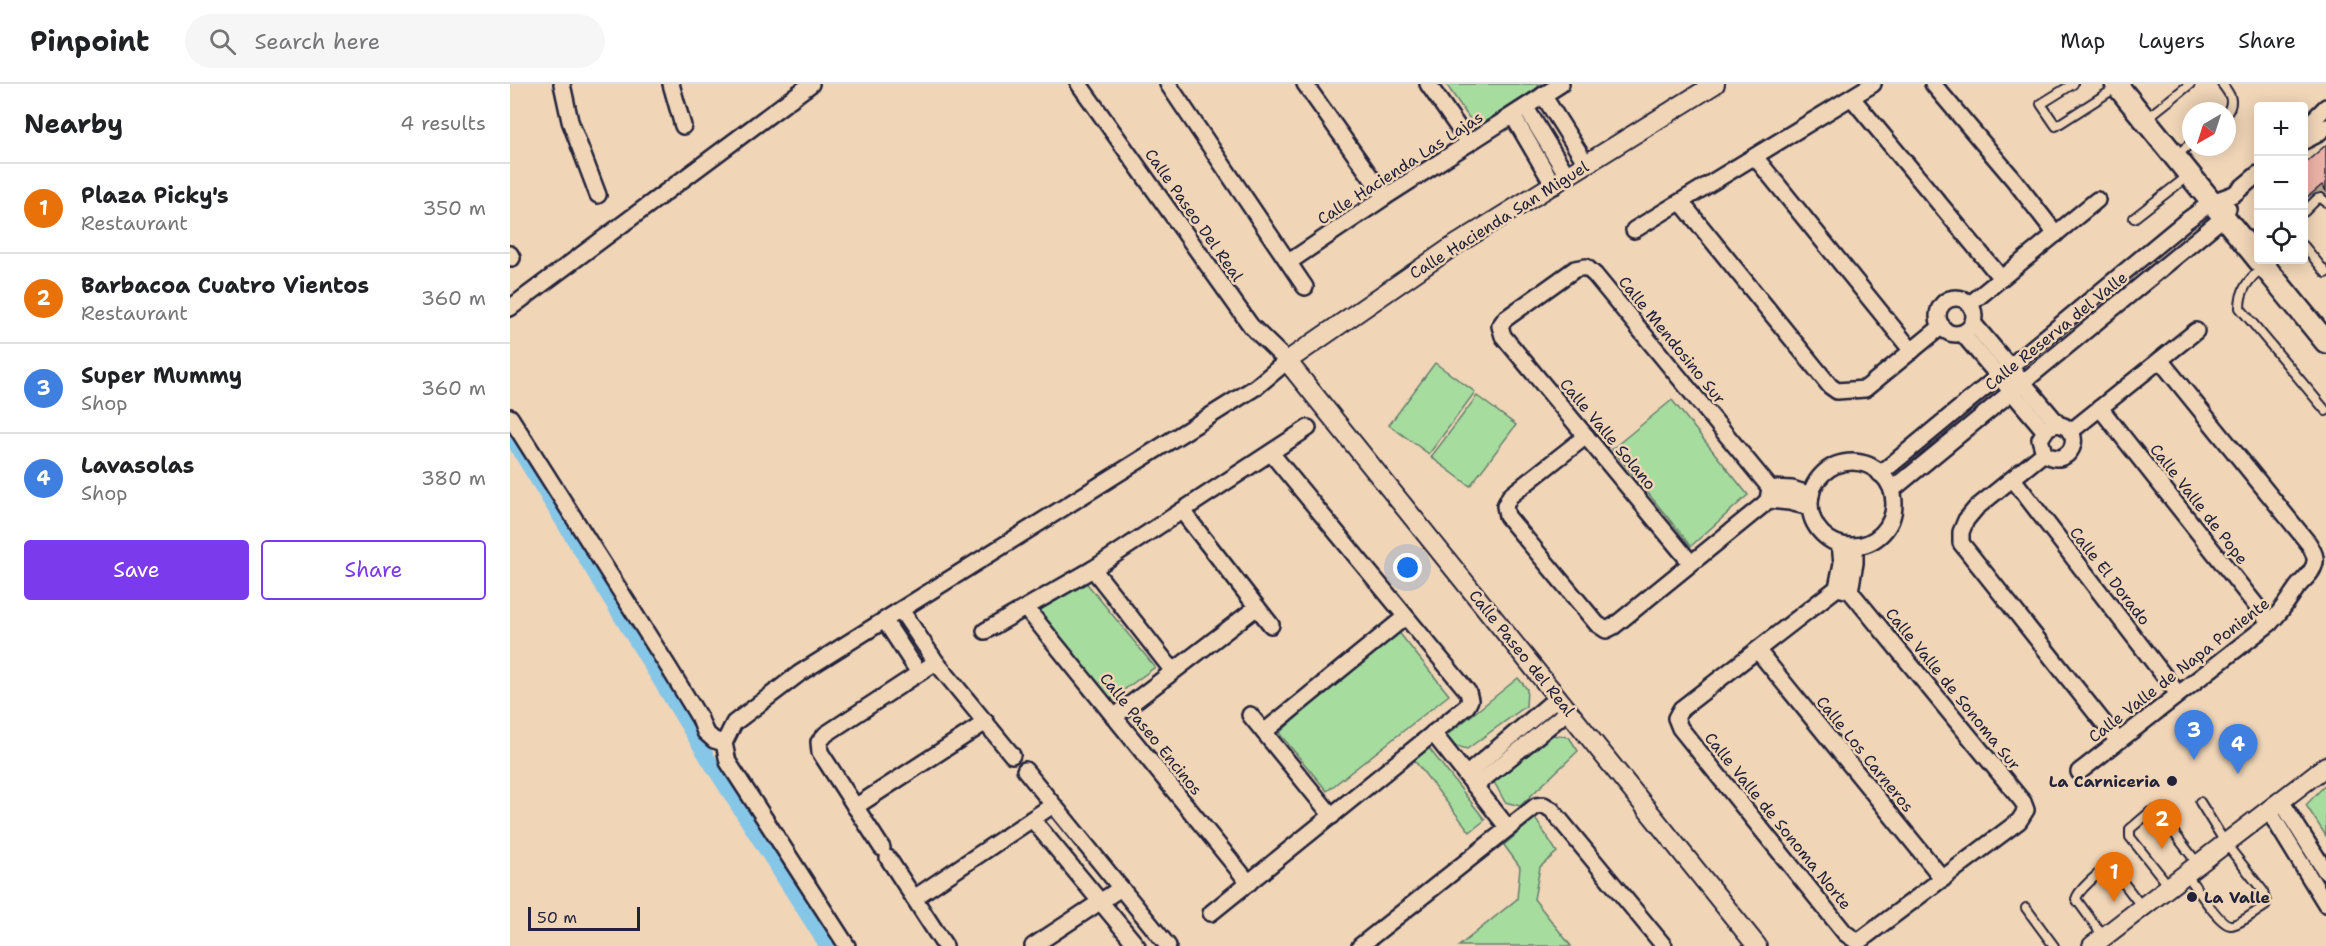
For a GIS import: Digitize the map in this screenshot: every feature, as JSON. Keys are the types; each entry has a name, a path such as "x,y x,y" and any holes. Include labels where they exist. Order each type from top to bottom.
{"main road":[{"path":"2117,85 2254,254"},
{"path":"2262,264 2326,342"}],"street":[{"path":"562,84 570,121 598,195"},
{"path":"671,84 683,126"},
{"path":"510,308 811,84"},
{"name":"Calle Paseo Del Real","path":"1079,84 1251,326 1287,361"},
{"path":"1168,84 1305,287"},
{"path":"1305,84 1385,197"},
{"path":"1428,84 1469,143"},
{"name":"Calle Hacienda Las Lajas","path":"1289,262 1385,197 1562,84"},
{"name":"Calle Hacienda San Miguel","path":"1287,361 1449,249 1715,84"},
{"path":"1634,230 1872,84"},
{"path":"1933,84 2056,234"},
{"path":"1544,95 1587,165"},
{"path":"1852,98 2001,278"},
{"path":"2308,125 2326,107"},
{"path":"1519,112 1561,181"},
{"path":"2308,139 2326,127"},
{"path":"1755,156 1912,351"},
{"name":"Calle Reserva del Valle","path":"1892,490 2017,386 2254,178"},
{"path":"1970,304 2097,200"},
{"path":"1681,202 1830,386 1837,391 1865,389 1941,326"},
{"name":"Calle Reserva del Valle","path":"1880,474 2004,371 2218,209"},
{"name":"Calle Mendosino Sur","path":"1500,326 1505,318 1575,270 1586,267 1596,275 1769,494"},
{"path":"1953,298 1959,298 1970,304 1974,314 1968,328 1952,334 1941,326 1938,315 1943,304 1953,298"},
{"name":"Calle Valle Solano","path":"1500,326 1503,336 1691,563"},
{"path":"1968,328 2017,386 2057,429 2074,442 2065,456 2054,458 2044,453 2040,444 2057,429 2100,408 2196,331"},
{"name":"Calle Valle de Napa Poniente","path":"2079,772 2270,623 2285,608 2297,588 2311,572 2315,562 2309,544 2160,360"},
{"path":"847,946 728,762 724,743 734,723 800,673 1256,387 1287,361"},
{"name":"Calle Paseo del Real","path":"1287,361 1757,946"},
{"name":"Calle Valle de Pope","path":"2100,408 2270,623"},
{"path":"510,417 663,658 705,732 714,740 724,743"},
{"path":"985,631 1093,568 1308,428"},
{"path":"1586,436 1510,496 1505,506 1508,516 1515,525 1597,624 1606,630 1614,626 1691,563 1769,494 1792,489 1810,501"},
{"path":"1212,913 1467,706 1470,700 1468,692 1271,453"},
{"path":"2044,453 1977,508 1966,520 1961,532 1961,543 2118,741"},
{"path":"1849,462 1874,468 1892,490 1893,516 1887,528 1878,538 1847,546 1828,539 1812,520 1810,501 1816,482 1824,472 1836,465 1849,462"},
{"name":"Calle El Dorado","path":"2013,479 2178,694"},
{"path":"1182,510 1271,625"},
{"path":"1758,651 1844,590 1842,563 1847,546"},
{"path":"1093,568 1173,671"},
{"name":"Calle Valle de Sonoma Sur","path":"1844,590 2023,802 2026,810 2019,822 1943,879"},
{"path":"1114,717 1257,607"},
{"name":"Calle Paseo Encinos","path":"1026,608 1249,883"},
{"path":"902,610 936,662 1012,755"},
{"path":"1264,732 1405,617"},
{"path":"885,621 920,673"},
{"name":"Calle Valle de Sonoma Norte","path":"1758,651 1681,710 1676,718 1680,728 1845,933 1858,942 1943,879"},
{"name":"Calle Los Carneros","path":"1758,651 1943,879"},
{"path":"936,662 826,734 819,742 820,752 945,946"},
{"path":"1471,781 1563,704"},
{"path":"1250,715 1332,816"},
{"path":"855,807 986,722"},
{"path":"1433,733 1508,828"},
{"path":"2102,943 2143,908 2326,766"},
{"path":"1024,770 1168,946"},
{"path":"914,898 1053,805"},
{"path":"1360,946 1536,806 1544,805 1552,810 1664,946"},
{"path":"2275,806 2315,854 2326,872"},
{"path":"2275,806 2302,864 2325,900"},
{"path":"1032,819 1137,946"},
{"path":"2302,864 2315,854"},
{"path":"1033,946 1121,888"}],"lane":[{"path":"2073,84 2041,104 2056,126 2117,85"},
{"path":"2145,120 2190,84"},
{"path":"2222,84 2232,102"},
{"path":"2175,157 2182,151"},
{"path":"2134,218 2189,175"},
{"path":"2306,210 2317,199 2321,198 2326,202"},
{"path":"2308,251 2326,273"},
{"path":"2259,264 2240,297 2240,308 2326,411"},
{"path":"2170,887 2130,837 2130,829 2150,812 2156,811 2161,816 2219,918 2226,924 2237,923 2265,906 2263,891 2226,844 2200,802"},
{"path":"2102,943 2076,898 2079,890 2105,870 2112,869 2143,908"},
{"path":"2026,908 2054,946"}],"green space":[{"path":"1446,84 1543,84 1476,128"},
{"path":"1435,363 1475,392 1429,454 1389,425"},
{"path":"1477,396 1516,425 1470,486 1431,457"},
{"path":"1672,400 1748,495 1691,546 1612,449"},
{"path":"1084,580 1155,667 1110,700 1036,609"},
{"path":"1397,630 1449,695 1327,791 1279,733"},
{"path":"1518,678 1527,689 1526,706 1467,749 1453,745 1446,736"},
{"path":"1552,735 1569,737 1578,751 1520,806 1505,802 1494,782"},
{"path":"1428,747 1485,820 1470,832 1414,760"},
{"path":"2326,784 2326,836 2306,805"},
{"path":"1535,818 1557,852 1540,867 1534,899 1571,946 1459,946 1517,899 1520,867 1504,845"}],"building":[{"path":"2326,145 2326,191 2322,185 2308,197 2308,161"}],"waterway":[{"path":"510,435 707,757 827,946"}],"place":[{"name":"Super Mummy","path":"2194,760"},
{"name":"Lavasolas","path":"2238,774"},
{"name":"La Carniceria","path":"2172,781"},
{"name":"Barbacoa Cuatro Vientos","path":"2162,849"},
{"name":"La Valle","path":"2192,897"},
{"name":"Plaza Picky's","path":"2114,902"}]}
